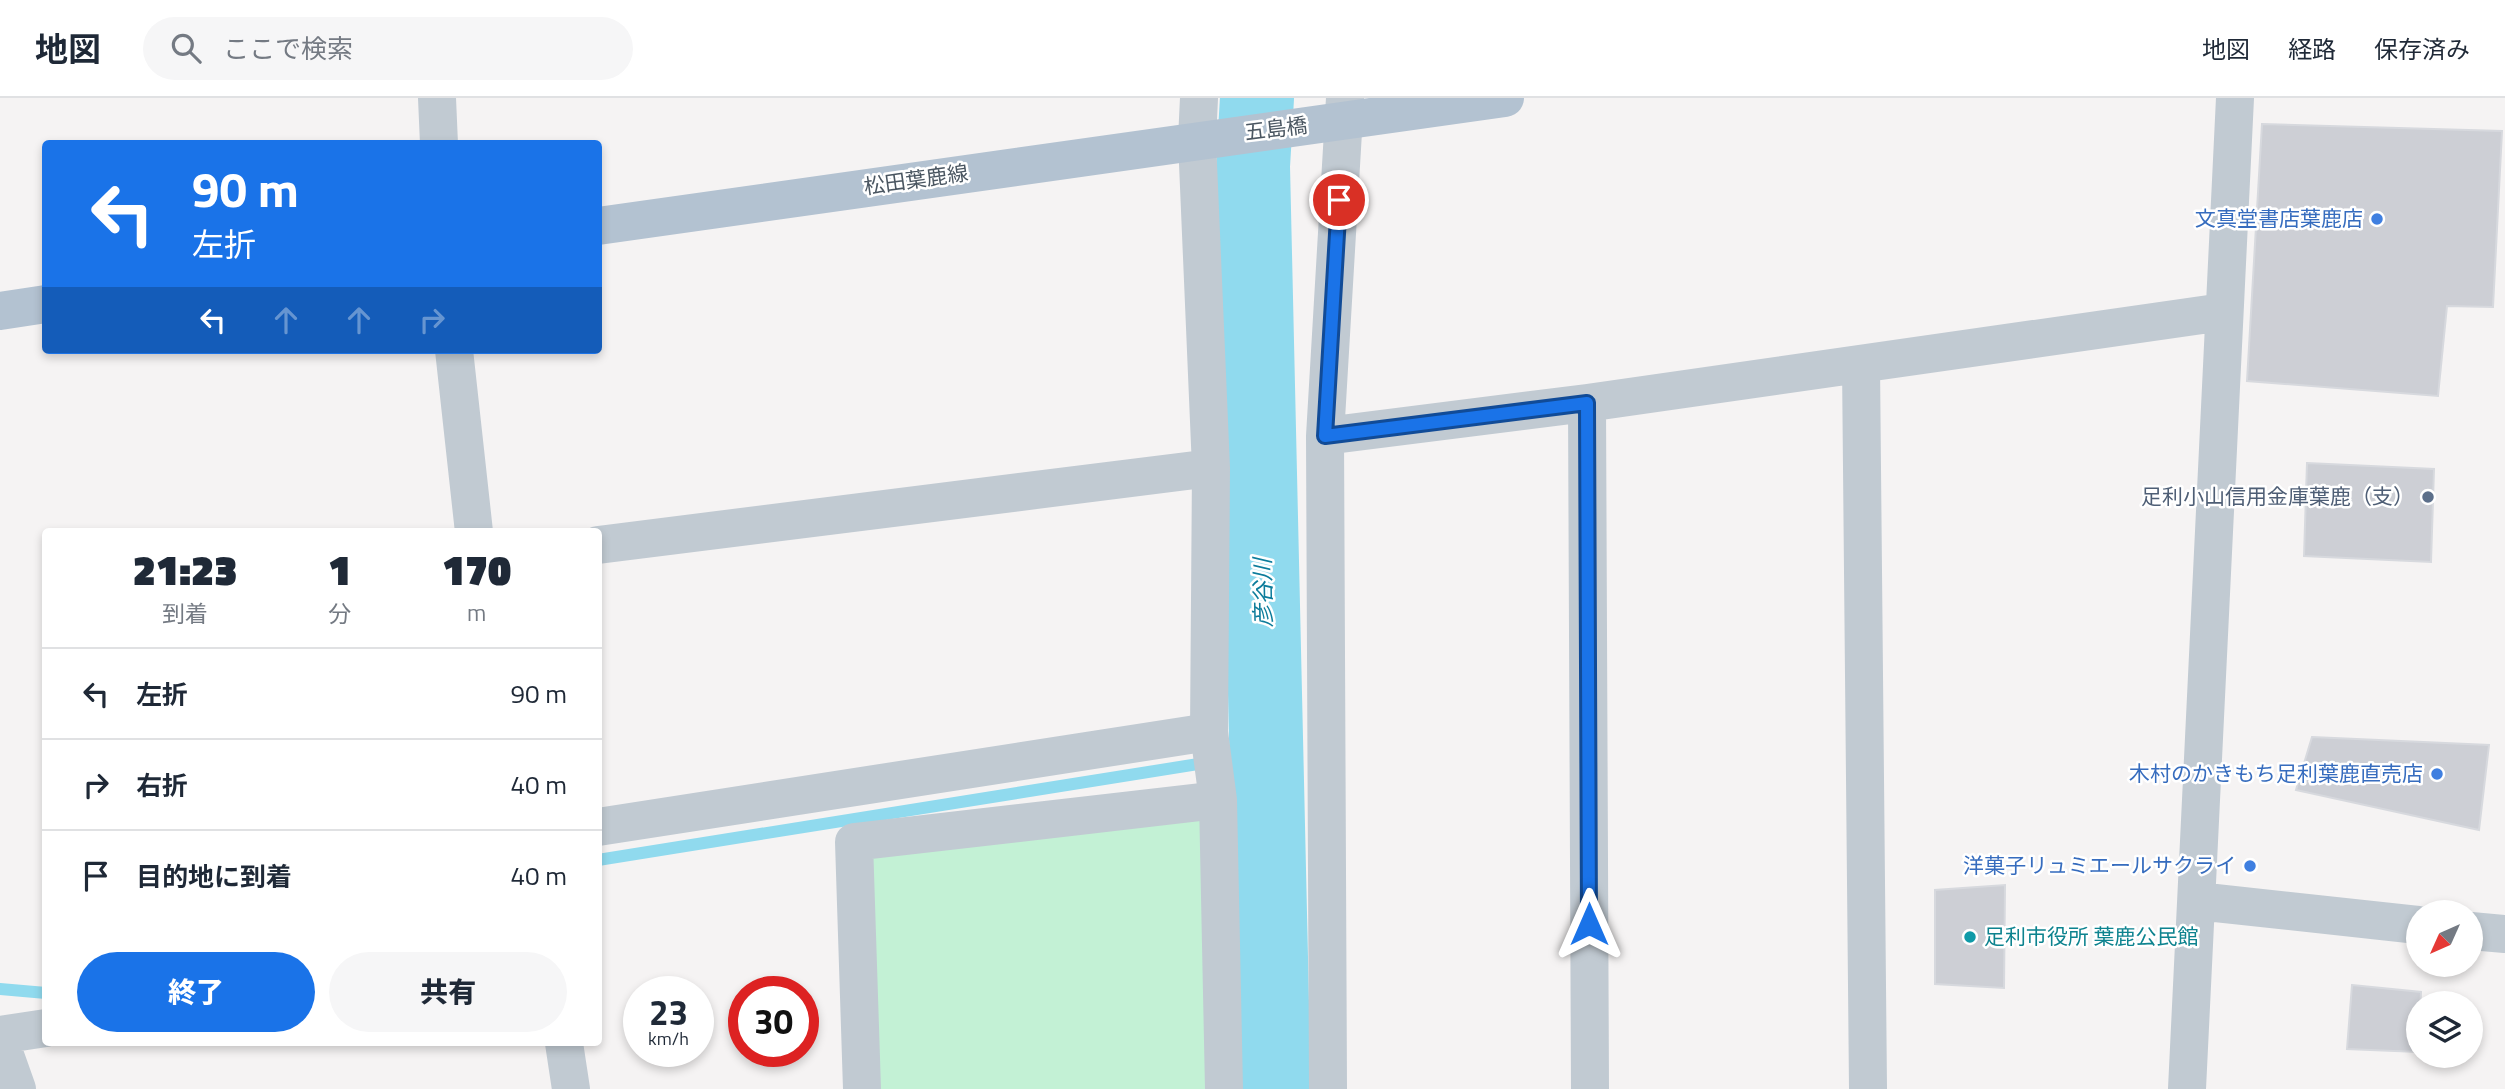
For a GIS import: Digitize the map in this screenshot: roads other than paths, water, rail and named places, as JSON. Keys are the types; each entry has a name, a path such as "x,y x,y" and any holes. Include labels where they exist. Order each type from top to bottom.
{"main road":[{"path":"1336,114 1505,98"},
{"name":"五島橋","path":"1215,137 1336,114"},
{"name":"松田葉鹿線","path":"602,225 1215,137"},
{"path":"0,311 42,305"}],"street":[{"path":"437,98 439,140"},
{"path":"1199,98 1215,137 1209,732 1218,800 1224,1089"},
{"path":"2186,1089 2235,98"},
{"path":"1328,1089 1325,436 1336,114"},
{"path":"1325,436 1587,403 2223,312"},
{"path":"454,354 474,528"},
{"path":"1861,365 1868,1089"},
{"path":"1587,403 1590,1089"},
{"path":"602,544 1211,468"},
{"path":"602,826 1209,732"},
{"path":"862,1089 854,842 1218,800"},
{"path":"2197,901 2406,924"},
{"path":"2483,931 2505,934"},
{"path":"0,1035 42,1029"},
{"path":"0,1041 17,1089"},
{"path":"565,1046 572,1089"}],"waterway":[{"name":"彦谷川","path":"1257,98 1253,166 1274,1089"},
{"path":"602,859 1267,753"},
{"path":"0,989 42,993"}],"place":[{"name":"文真堂書店葉鹿店","path":"2377,219"},
{"name":"足利小山信用金庫葉鹿（支）","path":"2428,497"},
{"name":"木村のかきもち足利葉鹿直売店","path":"2437,774"},
{"name":"洋菓子リュミエールサクライ","path":"2250,866"},
{"name":"足利市役所 葉鹿公民館","path":"1970,937"}]}
